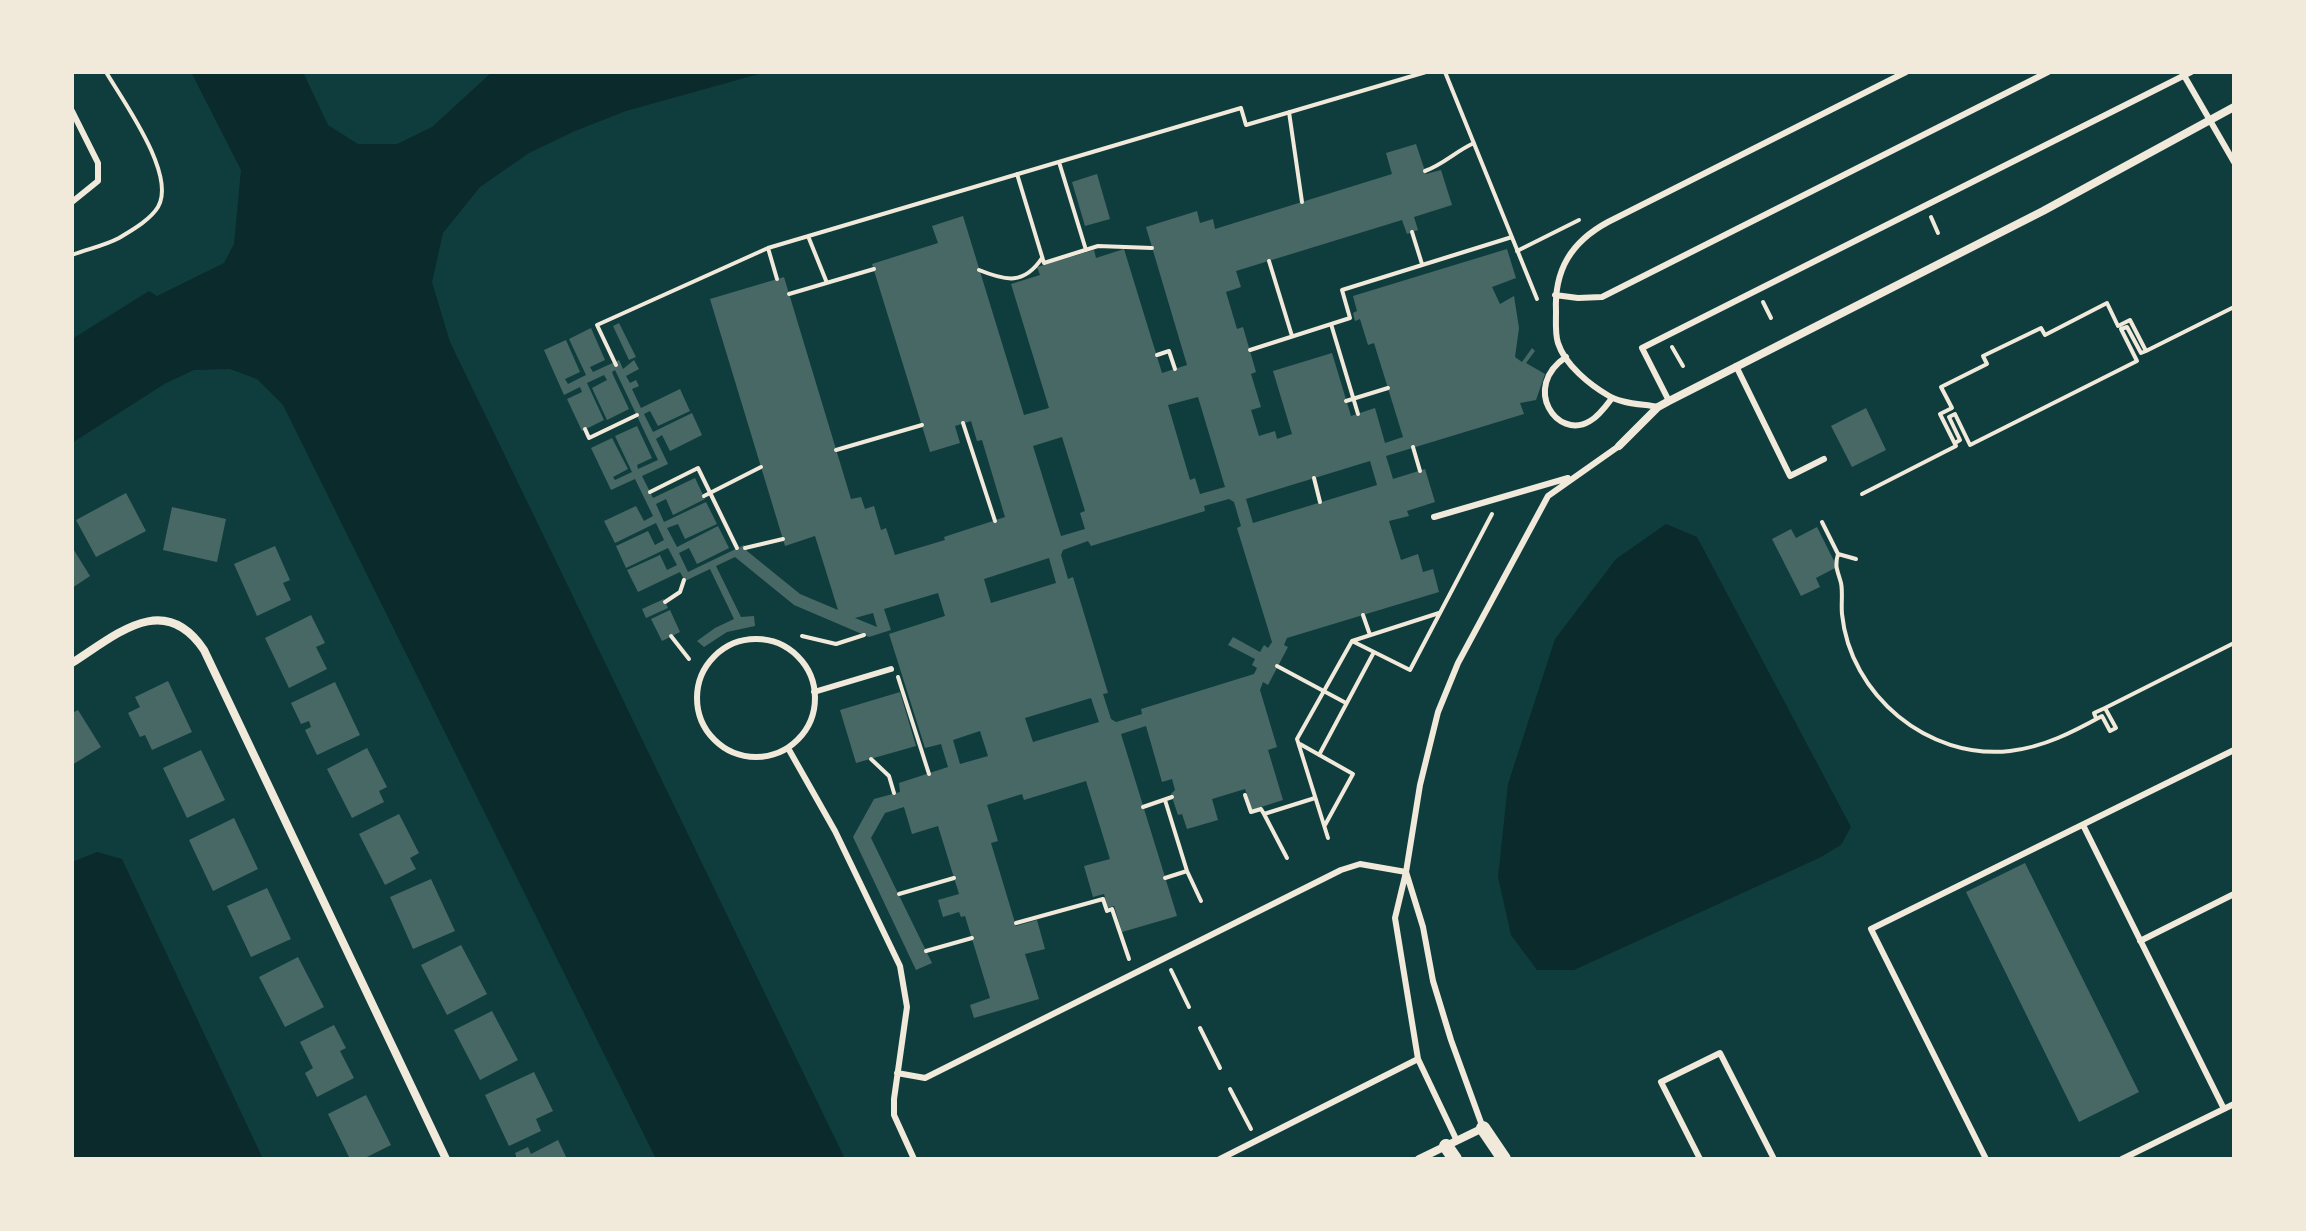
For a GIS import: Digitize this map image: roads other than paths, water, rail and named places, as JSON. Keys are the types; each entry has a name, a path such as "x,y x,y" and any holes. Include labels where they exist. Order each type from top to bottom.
{"street":[{"path":"1619,446 1658,407 2043,211 2234,107"},
{"path":"72,663 135,623 151,619 167,620 195,636 446,1159"},
{"path":"1419,1159 1453,1149 1483,1128 1504,1159"}],"lane":[{"path":"1658,407 1612,398 1586,380 1566,357 1558,343 1555,295 1559,272 1568,255 1589,232 1906,72"},
{"path":"1555,295 1602,297 2048,72"},
{"path":"1669,401 1642,348 2186,73 2234,162"},
{"path":"72,111 98,163 98,181 72,202"},
{"path":"1566,357 1556,364 1545,381 1544,393 1554,416 1577,425 1589,423 1612,398"},
{"path":"1736,366 1790,476 1824,459"},
{"path":"1453,1149 1418,1059 1395,918 1420,785 1438,712 1458,663 1548,496 1619,446"},
{"path":"1434,517 1572,477"},
{"path":"749,640 762,640 787,648 811,678 814,692 812,718 798,740 776,754 750,757 737,754 715,741 701,718 698,705 700,679 714,657 724,649 749,640"},
{"path":"814,692 891,669"},
{"path":"788,748 827,817 900,966 907,1007 894,1115 914,1159"},
{"path":"1986,1159 1871,929 2234,750"},
{"path":"2083,825 2224,1109"},
{"path":"897,1073 925,1078 1341,870 1360,864 1406,872"},
{"path":"1406,872 1423,927 1433,981 1483,1128"},
{"path":"2140,941 2234,894"},
{"path":"1700,1159 1661,1082 1720,1053 1774,1159"},
{"path":"1220,1159 1418,1059"},
{"path":"2122,1159 2234,1104"}],"water":[{"path":"191,72 303,72 328,125 358,144 397,144 432,127 492,72 766,72 626,111 529,153 480,187 443,233 432,282 450,342 845,1159 656,1159 283,405 257,379 230,369 194,370 166,383 72,443 72,339 149,291 157,296 224,263 234,244 241,170"},
{"path":"1666,524 1697,537 1851,827 1841,845 1819,858 1574,970 1537,970 1511,935 1498,877 1508,784 1555,639 1616,559"},
{"path":"97,852 122,859 263,1159 72,1159 72,862"}]}
